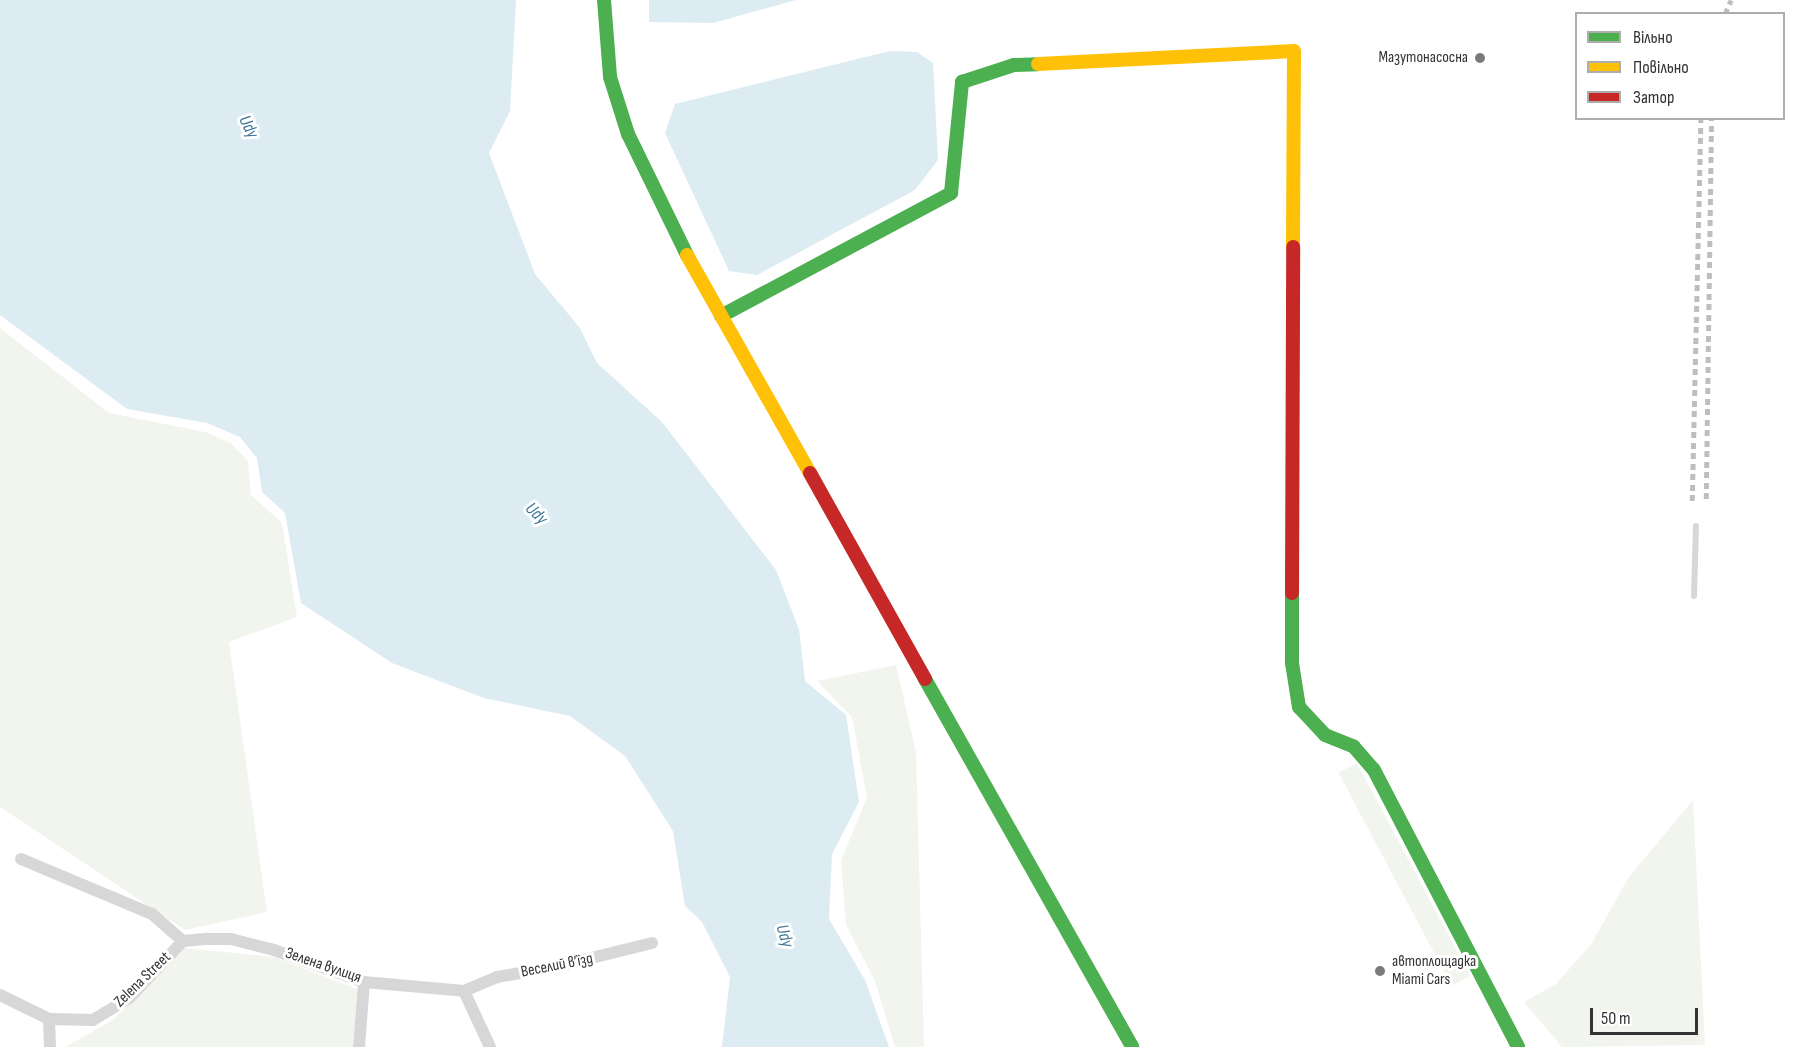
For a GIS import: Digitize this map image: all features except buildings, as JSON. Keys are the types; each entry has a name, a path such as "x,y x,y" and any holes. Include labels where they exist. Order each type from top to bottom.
{"street":[{"path":"604,0 610,77 628,134 682,246 1132,1047"},
{"path":"721,316 951,193 962,82 1014,65 1294,51 1292,663 1299,707 1325,735 1354,747 1374,770 1518,1047"},
{"path":"21,859 152,914 183,942"},
{"name":"Зелена вулиця","path":"183,942 231,939 274,950 364,982 464,991"},
{"name":"Zelena Street","path":"0,996 48,1019 93,1020 113,1010 183,942"},
{"name":"Веселий в’їзд","path":"464,991 497,977 555,967 652,943"},
{"path":"359,1047 364,982"},
{"path":"464,991 490,1047"},
{"path":"48,1019 50,1047"}],"lane":[{"path":"1694,596 1696,526"}],"shaded area":[{"path":"0,328 109,413 205,432 231,443 248,461 251,495 282,523 297,617 229,642 267,912 185,930 0,807"},
{"path":"896,665 916,752 924,1047 895,1047 875,981 846,925 841,860 867,798 852,717 817,681"},
{"path":"1357,763 1470,976 1452,986 1338,773"},
{"path":"1693,800 1705,1045 1562,1047 1524,1002 1556,984 1592,943 1628,878"},
{"path":"185,948 274,957 357,989 353,1047 65,1047 113,1020"}],"water":[{"name":"Udy","path":"0,0 516,0 510,111 489,153 535,274 580,328 597,363 662,422 776,570 799,629 805,681 846,715 859,802 832,854 829,919 865,980 889,1047 722,1047 730,977 702,922 685,906 673,831 625,756 570,716 484,698 392,663 301,603 285,513 262,492 257,458 240,437 207,423 127,409 0,315"},
{"path":"649,0 796,0 713,23 649,22"},
{"path":"890,51 917,52 933,63 938,160 915,190 757,275 729,271 665,133 675,104"}],"railway":[{"path":"1726,12 1731,0"},
{"path":"1692,501 1701,120"},
{"path":"1706,499 1711,120"}],"traffic: fast":[{"path":"604,0 610,77 628,134 687,255"},
{"path":"721,316 951,193 962,82 1014,65 1038,64"},
{"path":"1292,593 1292,663 1299,707 1325,735 1354,747 1374,770 1518,1047"},
{"path":"925,679 1132,1047"}],"traffic: slow":[{"path":"1038,64 1294,51 1293,247"},
{"path":"687,255 810,473"}],"traffic: jam":[{"path":"1292,593 1293,247"},
{"path":"810,473 925,679"}],"place":[{"name":"Мазутонасосна","path":"1480,58"},
{"name":"автоплощадка Miami Cars","path":"1380,971"}]}
